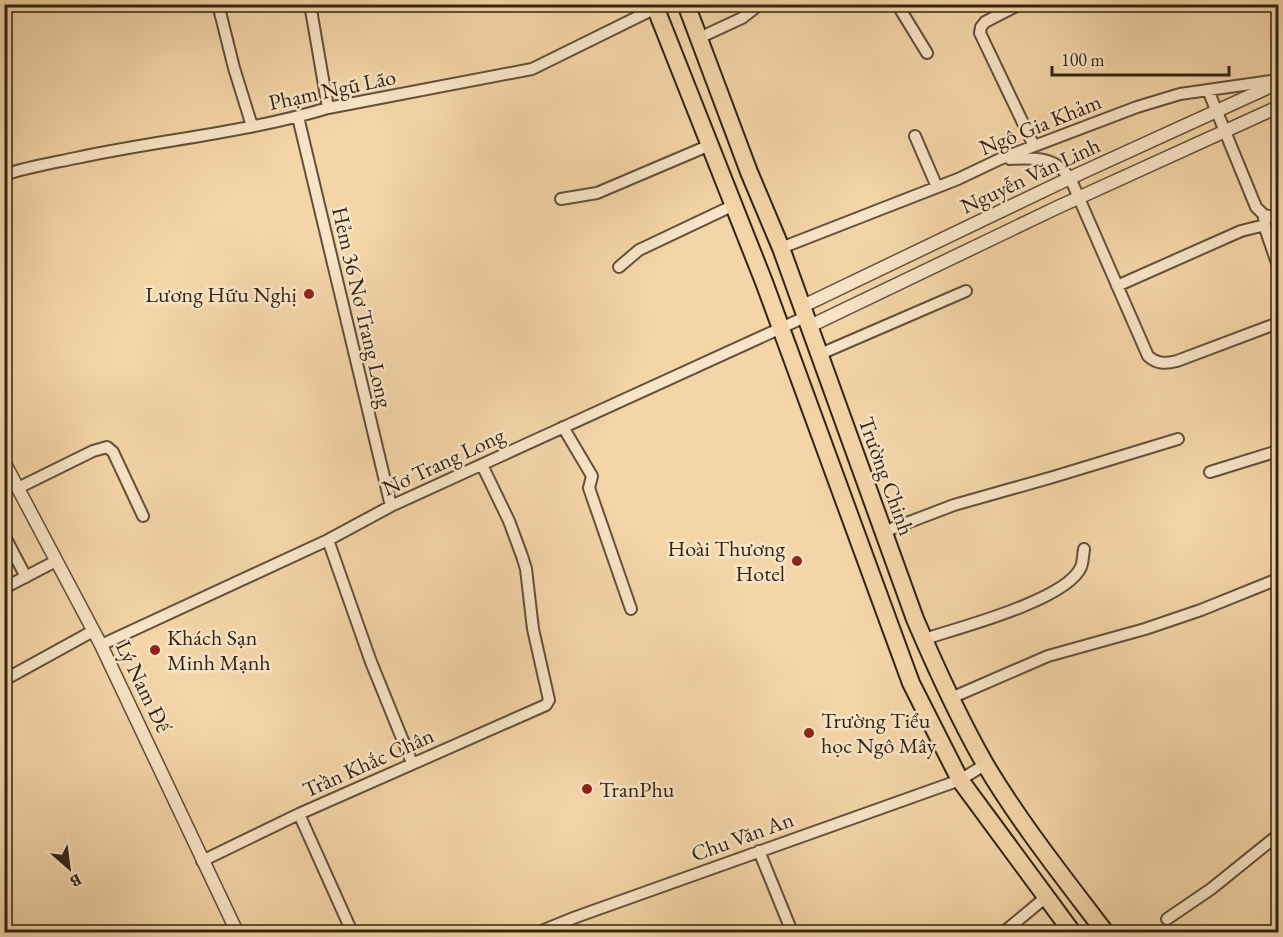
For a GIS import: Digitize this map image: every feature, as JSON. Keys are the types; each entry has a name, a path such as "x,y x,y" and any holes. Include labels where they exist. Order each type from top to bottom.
{"main road":[{"name":"Trường Chinh","path":"686,4 749,172 781,248 818,356 924,639 951,698 986,764 1043,850 1105,933"},
{"path":"658,6 781,328 911,683 960,780 1072,933"}],"street":[{"path":"219,4 234,68 252,126"},
{"path":"310,4 328,108"},
{"path":"699,38 742,18 760,4"},
{"path":"897,4 927,53"},
{"path":"1020,4 985,22 980,33 1034,146"},
{"name":"Phạm Ngũ Lão","path":"4,175 116,149 252,126 298,117 328,108 532,69 658,6"},
{"name":"Ngô Gia Khảm","path":"781,248 937,187 1000,159 1137,107 1180,94 1278,82"},
{"name":"Nguyễn Văn Linh","path":"805,317 1070,178 1278,82"},
{"path":"1208,90 1256,207 1265,220 1269,242 1278,266"},
{"name":"Nguyễn Văn Linh","path":"805,317 1079,198 1278,107"},
{"name":"Hẻm 36 Nơ Trang Long","path":"298,117 391,506"},
{"path":"915,136 937,187"},
{"path":"561,199 597,194 710,145"},
{"path":"1000,159 1040,159 1060,166 1070,178 1148,356 1157,363 1177,360 1278,323"},
{"path":"620,267 639,250 734,205"},
{"path":"1118,286 1265,220 1278,218"},
{"path":"818,356 966,291"},
{"name":"Nơ Trang Long","path":"101,645 328,540 391,506 805,317"},
{"path":"563,427 592,476 589,488 630,609"},
{"path":"883,531 954,505 1178,439"},
{"path":"18,488 107,447 113,452 143,516"},
{"path":"1210,472 1278,451"},
{"name":"Lý Nam Đế","path":"4,462 101,645 237,933"},
{"name":"Trần Khắc Chân","path":"202,861 299,814 546,705 549,700 533,629 526,569 509,521 482,465"},
{"path":"4,534 26,577"},
{"path":"328,540 371,662 412,763"},
{"path":"924,639 1034,602 1057,591 1081,568 1084,549"},
{"path":"4,588 56,561"},
{"path":"951,698 1039,659 1145,629 1201,610 1278,579"},
{"path":"4,680 93,631"},
{"name":"Chu Văn An","path":"539,933 576,917 960,780 986,764"},
{"path":"299,814 352,933"},
{"path":"1167,919 1211,889 1278,835"},
{"path":"759,851 792,933"},
{"path":"1004,933 1046,897"}],"place":[{"name":"Lương Hữu Nghị","path":"309,294"},
{"name":"Hoài Thương Hotel","path":"797,561"},
{"name":"Khách Sạn Minh Mạnh","path":"155,650"},
{"name":"Trường Tiểu học Ngô Mây","path":"809,733"},
{"name":"TranPhu","path":"587,789"}]}
